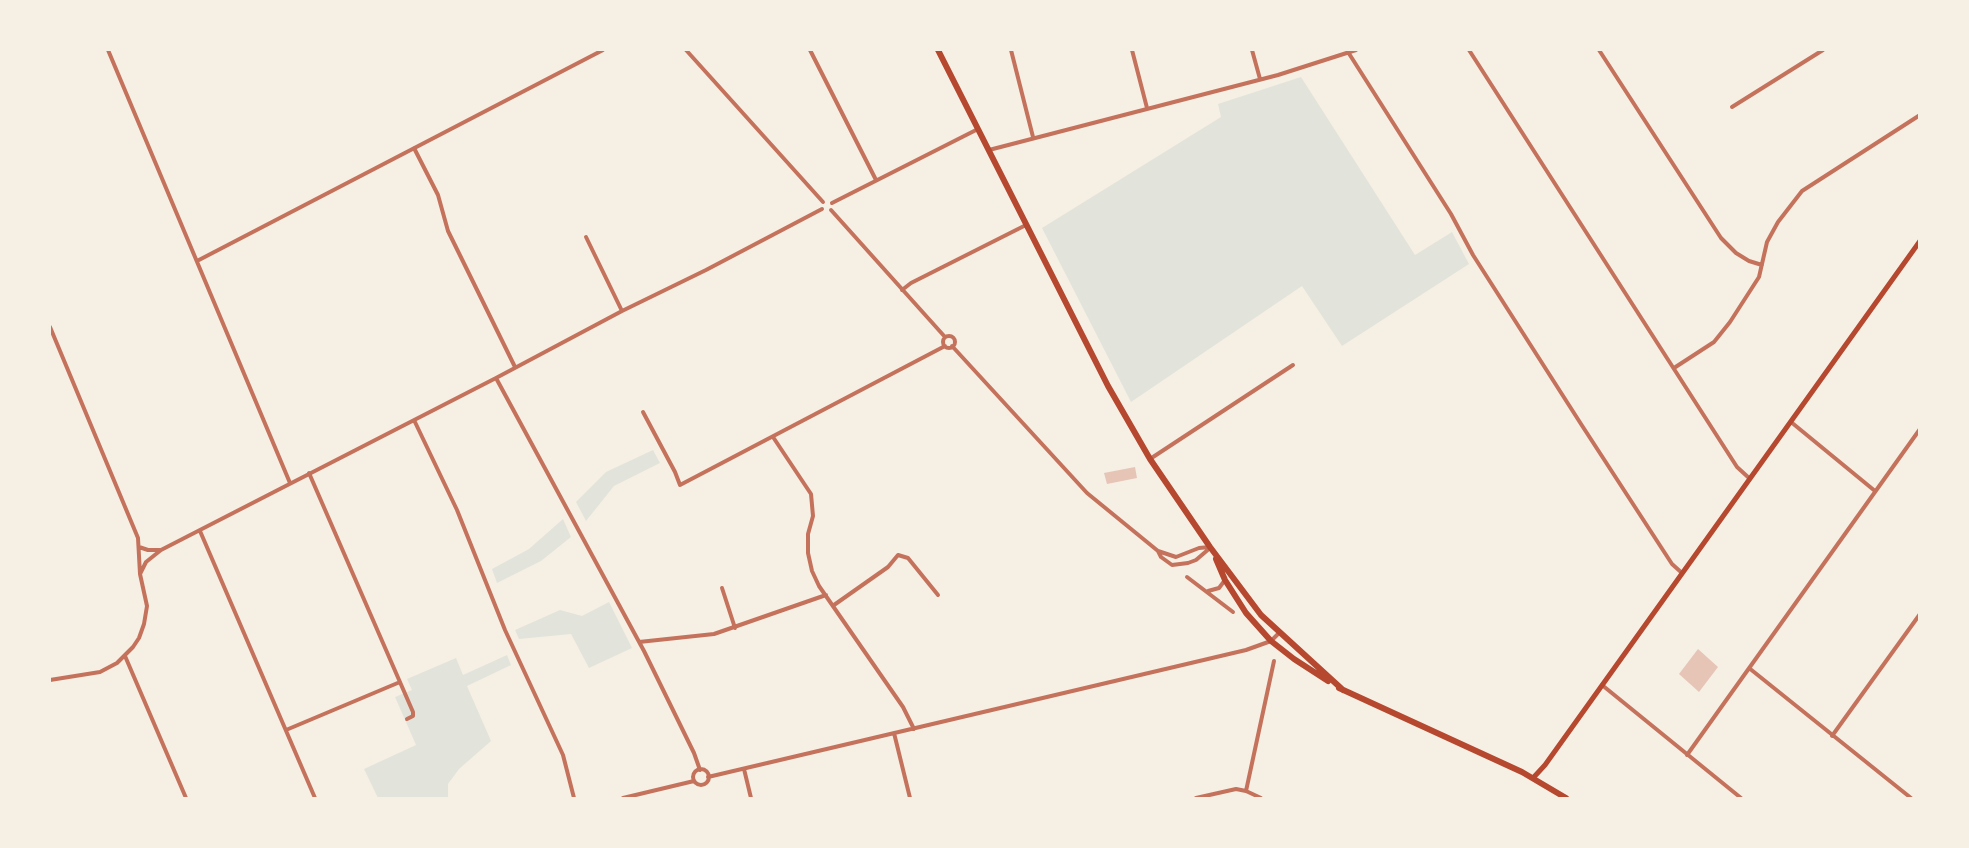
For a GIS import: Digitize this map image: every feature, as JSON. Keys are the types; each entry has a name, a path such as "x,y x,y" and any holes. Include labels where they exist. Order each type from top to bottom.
{"main road":[{"path":"938,50 1108,386 1150,459 1210,547 1261,615 1342,690"},
{"path":"1533,778 1545,765 1920,241"},
{"path":"1210,547 1225,580 1246,613 1271,641 1294,659 1342,690 1533,778 1566,798"}],"street":[{"path":"108,50 290,483"},
{"path":"197,261 603,50"},
{"path":"686,50 823,202"},
{"path":"810,50 876,180"},
{"path":"1011,50 1033,137"},
{"path":"1132,50 1147,108"},
{"path":"1252,50 1260,79"},
{"path":"989,150 1260,79 1356,50"},
{"path":"1469,50 1737,467 1749,478"},
{"path":"1599,50 1721,238 1736,253 1749,261 1762,265"},
{"path":"1732,107 1822,50"},
{"path":"1348,52 1451,214 1473,255 1581,424 1672,564 1682,573"},
{"path":"1674,368 1714,342 1747,298 1759,277 1767,242 1778,222 1802,190 1920,115"},
{"path":"823,202 832,203 978,129"},
{"path":"414,148 438,195 448,231 515,368"},
{"path":"822,209 823,202"},
{"path":"832,203 831,210 902,290 945,337 949,336 954,339 952,346"},
{"path":"822,209 828,212 831,210"},
{"path":"140,574 146,562 161,550 496,378 622,310 706,270 822,209"},
{"path":"902,290 910,283 1026,225"},
{"path":"586,237 622,310"},
{"path":"50,327 138,538 140,574 147,606 139,638 125,656 100,672 50,680"},
{"path":"945,337 943,343 945,346"},
{"path":"643,412 680,485 945,346 952,346 1087,493 1158,551 1176,557 1199,548 1210,547"},
{"path":"1150,459 1293,364"},
{"path":"496,378 639,642 694,753 700,770"},
{"path":"414,420 457,510 505,630 563,755 574,798"},
{"path":"1790,422 1875,491"},
{"path":"1687,755 1920,429"},
{"path":"773,437 811,494 813,516 808,534 808,553 812,571 826,595 903,706 914,729"},
{"path":"309,473 413,714 407,719"},
{"path":"200,531 315,798"},
{"path":"139,547 161,550"},
{"path":"1158,551 1161,557 1172,565 1196,560 1210,547"},
{"path":"834,605 888,567 898,555 908,558 938,595"},
{"path":"1187,577 1233,612"},
{"path":"1207,591 1219,588 1225,580"},
{"path":"722,588 735,628"},
{"path":"639,642 714,634 826,595"},
{"path":"1832,736 1920,614"},
{"path":"708,777 1246,650 1271,641 1280,632"},
{"path":"125,656 186,798"},
{"path":"1246,791 1274,661"},
{"path":"1749,668 1908,798"},
{"path":"286,730 400,682"},
{"path":"1602,685 1741,798"},
{"path":"894,733 910,798"},
{"path":"744,769 751,798"},
{"path":"700,770 707,772 707,782 702,785 694,781 694,774 700,770"},
{"path":"623,798 694,781"},
{"path":"1196,798 1236,789 1261,798"}],"shaded area":[{"path":"1301,77 1415,255 1452,232 1469,264 1342,346 1302,286 1131,402 1042,228 1221,117 1218,104"},
{"path":"653,450 660,463 614,486 586,521 576,502 606,472"},
{"path":"563,519 571,537 541,561 497,583 492,569 529,549"},
{"path":"609,602 632,648 589,668 571,634 519,639 515,630 560,610 582,616"},
{"path":"507,655 511,665 467,686 491,741 459,769 448,784 448,798 378,798 364,769 416,745 395,697 412,690 407,679 456,658 463,675"}],"building":[{"path":"1135,467 1137,478 1107,484 1104,473"},
{"path":"1698,649 1718,667 1699,692 1679,674"}]}
